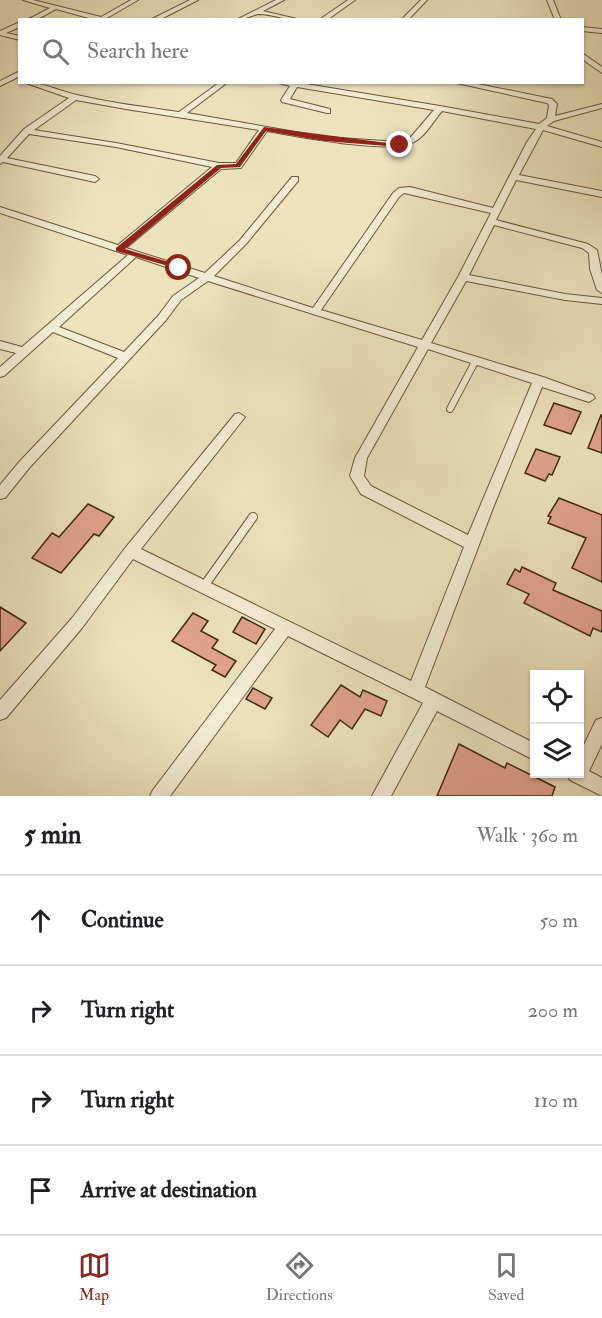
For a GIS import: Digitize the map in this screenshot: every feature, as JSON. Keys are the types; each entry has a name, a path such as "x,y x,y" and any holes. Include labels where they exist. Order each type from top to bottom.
{"street":[{"path":"26,0 100,18"},
{"path":"106,18 135,0"},
{"path":"157,18 195,0"},
{"path":"244,18 281,0"},
{"path":"325,18 352,0"},
{"path":"406,18 424,0"},
{"path":"550,0 557,18"},
{"path":"34,18 56,7"},
{"path":"260,12 288,18"},
{"path":"0,33 18,25"},
{"path":"584,29 602,31"},
{"path":"0,33 18,38"},
{"path":"584,57 602,71"},
{"path":"592,64 602,60"},
{"path":"0,75 17,77"},
{"path":"0,84 17,77"},
{"path":"33,84 75,97 126,107 324,139 400,145 413,140 440,108"},
{"path":"180,115 222,84"},
{"path":"289,84 541,127 569,133 602,145"},
{"path":"464,84 549,101 553,104 551,119"},
{"path":"295,85 285,100 327,111"},
{"path":"75,97 27,130 1,160 95,179"},
{"path":"472,544 366,490 357,476 361,458 463,277 541,127 551,119 602,106"},
{"path":"27,130 219,166 238,166 264,129"},
{"path":"119,249 219,166"},
{"path":"516,177 602,194"},
{"path":"0,494 25,464 162,318 177,298 208,276 243,242 295,179"},
{"path":"315,312 396,195 402,190 410,190 585,246 594,252 595,269 602,290"},
{"path":"0,210 315,312 424,343 589,398"},
{"path":"0,373 22,351 134,254"},
{"path":"463,277 566,297 602,301"},
{"path":"50,327 126,357"},
{"path":"0,345 22,351"},
{"path":"415,691 539,380"},
{"path":"0,712 77,623 239,417"},
{"path":"131,552 204,586 530,750"},
{"path":"159,796 285,628"},
{"path":"381,796 433,701"},
{"path":"584,761 602,726"},
{"path":"584,776 602,787"}],"lane":[{"path":"450,409 476,360"},
{"path":"204,586 253,517"}],"building":[{"path":"554,403 581,412 571,434 544,425"},
{"path":"602,415 602,453 588,448"},
{"path":"536,449 560,457 552,475 549,474 545,481 525,473"},
{"path":"559,498 602,515 602,582 572,568 586,538 548,523 551,517 548,516"},
{"path":"88,504 114,517 99,536 94,534 61,573 32,558 52,533 59,537"},
{"path":"522,567 556,583 553,590 602,611 602,632 593,628 590,636 524,603 529,594 507,584 515,569 520,572"},
{"path":"0,607 26,623 0,651"},
{"path":"193,613 208,621 201,631 218,640 212,648 236,661 225,677 212,670 216,665 172,641"},
{"path":"242,617 265,629 256,644 233,632"},
{"path":"341,685 360,697 363,690 387,701 381,716 365,709 352,729 340,720 328,737 311,725"},
{"path":"253,688 272,698 265,709 246,699"},
{"path":"459,744 505,768 507,763 530,774 530,778 537,778 555,787 552,796 437,796"}],"route":[{"path":"179,268 119,249 219,166 238,166 264,129 324,139 400,145"}]}
